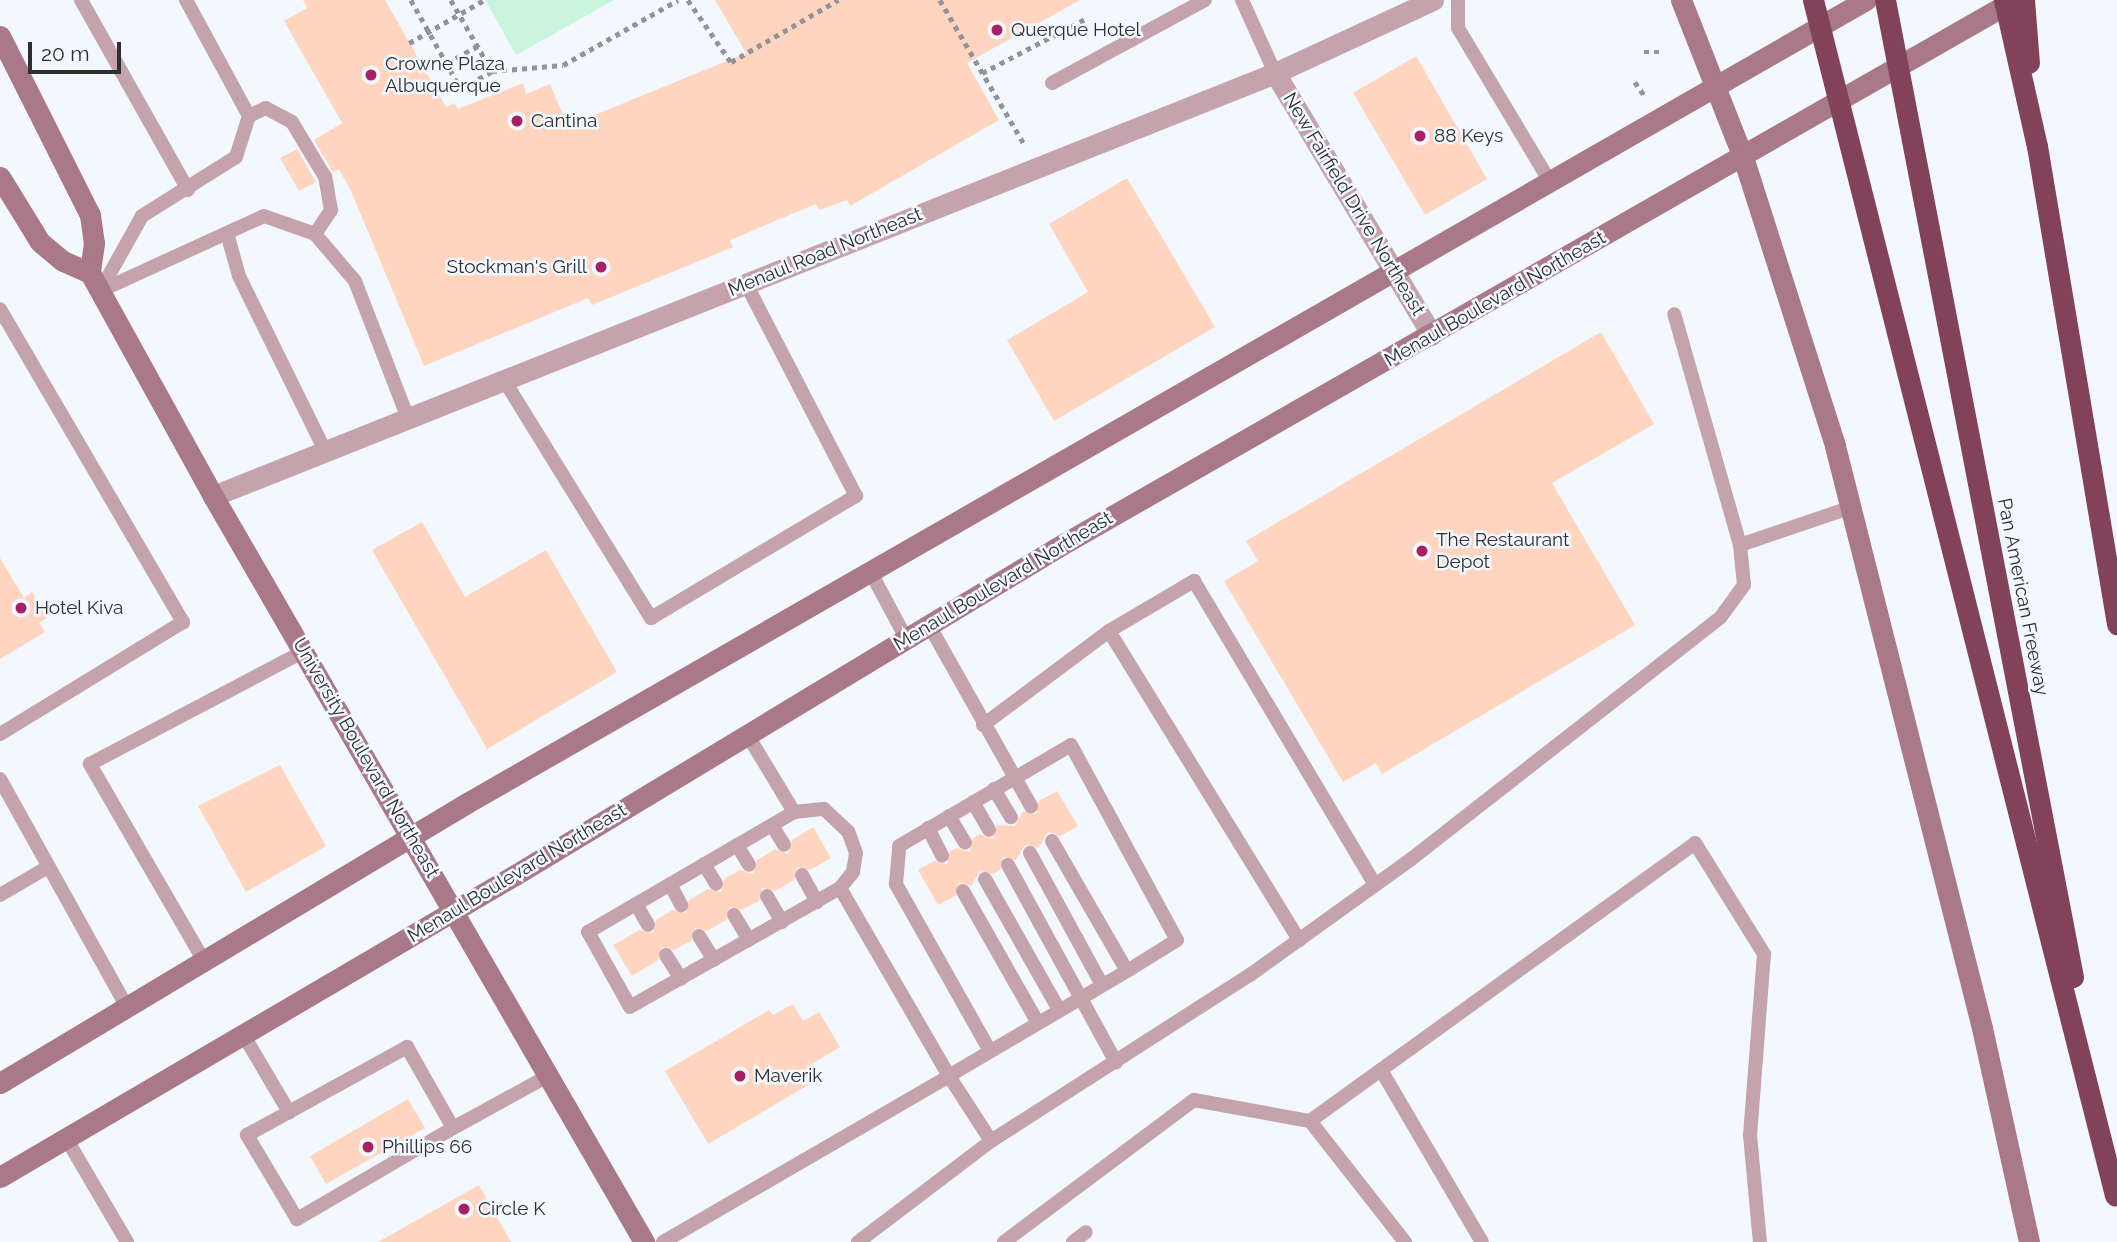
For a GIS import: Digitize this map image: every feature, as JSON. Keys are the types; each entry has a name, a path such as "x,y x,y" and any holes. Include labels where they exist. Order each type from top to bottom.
{"highway":[{"path":"1813,0 2116,1199"},
{"name":"Pan American Freeway","path":"1885,0 2116,1199"},
{"path":"2004,0 2036,146 2117,624"},
{"path":"2024,0 2036,146"}],"main road":[{"path":"1681,0 1719,88 1743,157 1852,507 1982,1028 2029,1242"},
{"path":"0,1083 411,836 1395,269 1719,88 1866,0"},
{"name":"Menaul Boulevard Northeast","path":"0,1177 455,910 906,638 2014,0"},
{"path":"0,36 90,215 95,282"},
{"path":"0,177 40,242 62,261 95,282"},
{"name":"University Boulevard Northeast","path":"95,282 213,496 550,1075 639,1240"}],"street":[{"name":"Menaul Road Northeast","path":"213,496 1275,73 1433,0"},
{"name":"New Fairfield Drive Northeast","path":"1275,73 1395,269 1432,335"}],"lane":[{"path":"81,0 188,190"},
{"path":"95,282 142,216 188,190 236,157 248,116 186,0"},
{"path":"1052,83 1205,0"},
{"path":"1242,0 1275,73"},
{"path":"1458,0 1458,28 1550,182"},
{"path":"248,116 266,108 292,122 307,144 325,177 331,210 315,234"},
{"path":"95,282 227,233 264,216 315,234 355,281 408,418"},
{"path":"227,233 239,276 325,451"},
{"path":"504,380 651,618 856,496 746,284"},
{"path":"0,309 183,622 0,734"},
{"path":"858,1242 991,1141 1116,1062 1299,940 1375,885 1720,618 1744,585 1740,545 1674,314"},
{"path":"1740,545 1852,507"},
{"path":"870,571 906,638"},
{"path":"983,724 1109,631 1194,581 1375,885"},
{"path":"929,625 1013,779 1031,806"},
{"path":"1109,631 1299,940"},
{"path":"204,961 90,764 304,651"},
{"path":"747,734 794,812"},
{"path":"663,1242 1127,971 1177,940 1071,745 899,846 896,884 990,1051"},
{"path":"0,779 4,798 48,867 127,1007"},
{"path":"994,789 1011,817"},
{"path":"973,802 989,830"},
{"path":"824,809 848,831 856,853 853,872 840,888 817,902 630,1007 588,932 772,825 794,812 824,809"},
{"path":"949,816 965,843"},
{"path":"772,825 783,845"},
{"path":"928,828 942,856"},
{"path":"1052,841 1127,971"},
{"path":"1310,1121 1695,843 1764,954 1751,1135 1760,1242"},
{"path":"737,845 749,864"},
{"path":"1030,853 1102,985"},
{"path":"704,864 716,884"},
{"path":"1008,865 1116,1062"},
{"path":"0,895 48,867"},
{"path":"803,875 817,902"},
{"path":"985,879 1059,1010"},
{"path":"670,884 681,905"},
{"path":"840,888 948,1076 991,1141"},
{"path":"963,891 1038,1023"},
{"path":"767,896 782,922"},
{"path":"636,904 648,925"},
{"path":"734,915 749,940"},
{"path":"699,936 714,960"},
{"path":"666,955 681,979"},
{"path":"243,1034 289,1112"},
{"path":"453,1128 407,1047 247,1135 297,1219 550,1075"},
{"path":"1381,1070 1482,1242"},
{"path":"1004,1242 1194,1100 1310,1121 1405,1242"},
{"path":"66,1138 127,1242"},
{"path":"1073,1242 1086,1232"}],"path":[{"path":"411,0 461,89 492,71 563,65 678,0"},
{"path":"451,0 492,71"},
{"path":"409,43 484,0"},
{"path":"688,0 731,62 838,0"},
{"path":"940,0 1024,144"},
{"path":"982,73 1087,18"},
{"path":"447,63 478,47"},
{"path":"1644,52 1663,52"},
{"path":"1635,82 1643,95"}],"green space":[{"path":"485,0 614,0 516,55"}],"building":[{"path":"303,0 385,0 446,107 454,103 458,109 523,83 526,94 550,84 568,126 746,53 715,0 1080,0 967,63 999,120 850,206 847,200 819,210 816,204 730,240 733,247 592,305 588,298 424,366 351,191 339,169 333,172 314,140 342,123 284,21 307,8"},
{"name":"88 Keys","path":"1416,56 1487,179 1425,215 1353,93"},
{"path":"297,149 316,182 299,191 280,158"},
{"path":"1127,178 1215,327 1054,421 1007,340 1088,292 1049,224"},
{"name":"The Restaurant Depot","path":"1601,332 1654,424 1552,483 1635,625 1382,774 1376,763 1343,782 1224,581 1258,561 1246,541"},
{"path":"422,522 465,597 546,550 617,672 487,749 372,550"},
{"name":"Hotel Kiva","path":"0,558 24,598 32,592 47,618 39,623 45,632 0,659"},
{"path":"280,765 326,846 246,892 198,806"},
{"path":"1057,791 1078,826 1060,836 1048,832 1038,848 1025,845 1016,860 1003,857 1000,870 993,874 980,871 971,886 959,882 955,896 938,905 918,870 934,861 947,864 950,851 957,848 969,852 973,838 980,834 993,839 997,825 1015,826 1023,811 1036,814 1039,801"},
{"path":"813,827 831,858 810,870 797,867 794,880 775,891 762,888 759,901 742,910 729,907 726,920 707,931 695,928 691,941 674,950 662,947 658,960 632,976 613,945 640,930 653,933 656,920 673,910 686,913 689,900 708,889 721,892 724,879 740,870 753,874 757,860 775,849 788,854 792,840"},
{"name":"Maverik","path":"793,1004 803,1021 819,1012 840,1047 807,1067 815,1081 708,1144 665,1071 769,1010 773,1015"},
{"path":"408,1099 425,1128 326,1184 310,1156"},
{"name":"Circle K","path":"479,1185 511,1242 378,1242"}],"place":[{"name":"Querque Hotel","path":"997,30"},
{"name":"Crowne Plaza Albuquerque","path":"371,75"},
{"name":"Cantina","path":"517,121"},
{"name":"88 Keys","path":"1420,136"},
{"name":"Stockman's Grill","path":"601,267"},
{"name":"The Restaurant Depot","path":"1422,551"},
{"name":"Hotel Kiva","path":"21,608"},
{"name":"Maverik","path":"740,1076"},
{"name":"Phillips 66","path":"368,1147"},
{"name":"Circle K","path":"464,1209"}]}
